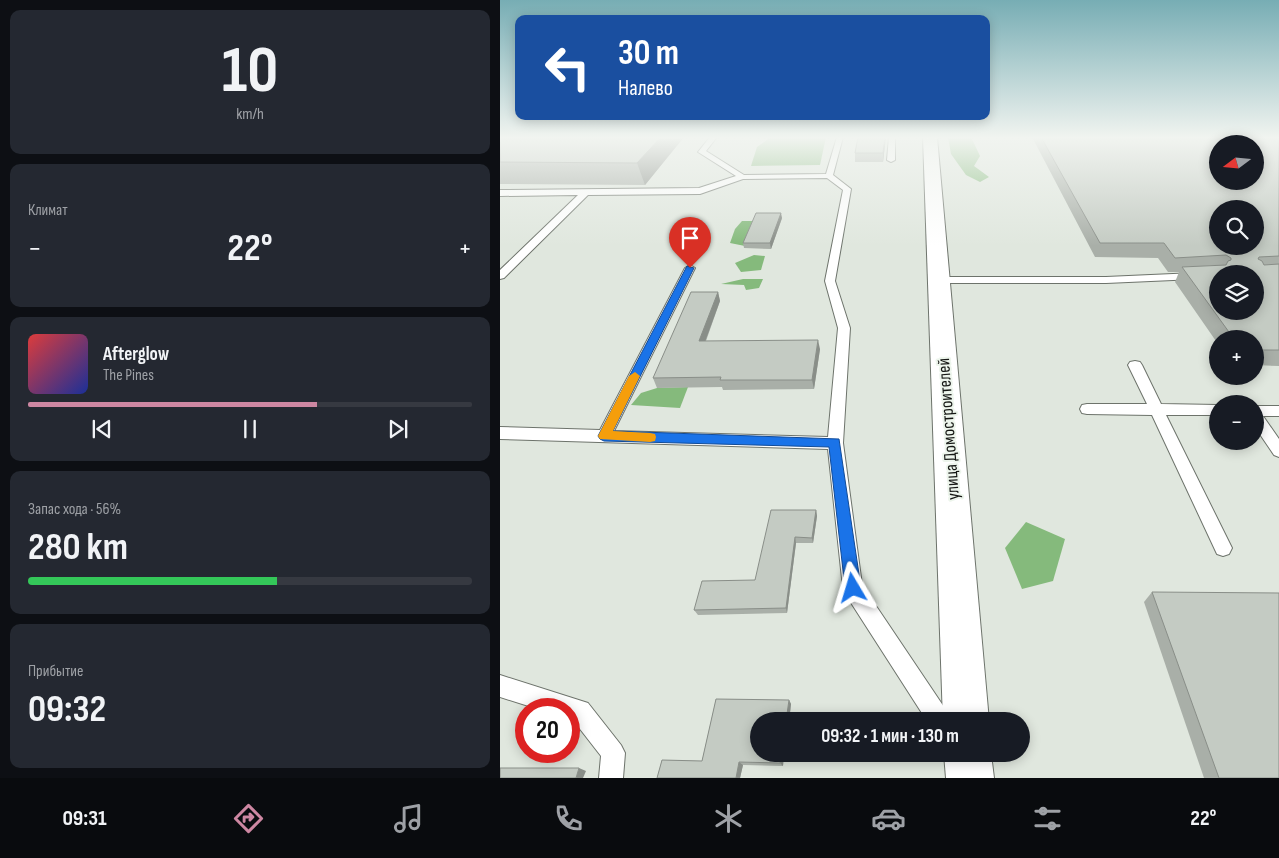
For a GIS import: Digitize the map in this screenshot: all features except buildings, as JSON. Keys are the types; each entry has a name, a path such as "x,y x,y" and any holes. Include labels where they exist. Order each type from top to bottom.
{"street":[{"name":"улица Домостроителей","path":"932,173 965,712"}],"lane":[{"path":"736,173 742,177"},
{"path":"500,193 700,191 742,177 829,176 847,189 830,282 844,328 835,442 853,588 934,712"},
{"path":"500,276 584,193"},
{"path":"604,436 690,268"},
{"path":"939,280 1106,280 1209,275"},
{"path":"1135,364 1223,548"},
{"path":"1087,409 1209,410"},
{"path":"1264,411 1279,411"},
{"path":"1264,429 1279,451"},
{"path":"500,433 835,442"},
{"path":"500,686 580,711 613,753 611,778"}],"green space":[{"path":"965,173 984,173 989,177 980,182"},
{"path":"742,221 755,221 745,246 730,243 735,229"},
{"path":"754,255 765,256 761,270 741,272 735,263"},
{"path":"743,279 763,279 759,288 746,290 744,285 721,284"},
{"path":"688,387 680,408 631,405 641,393 657,388"},
{"path":"1026,522 1065,539 1053,581 1022,589 1005,548"}],"slow traffic":[{"path":"635,376 604,436 650,437"}],"route":[{"path":"690,268 604,436 835,442 853,588"}]}
